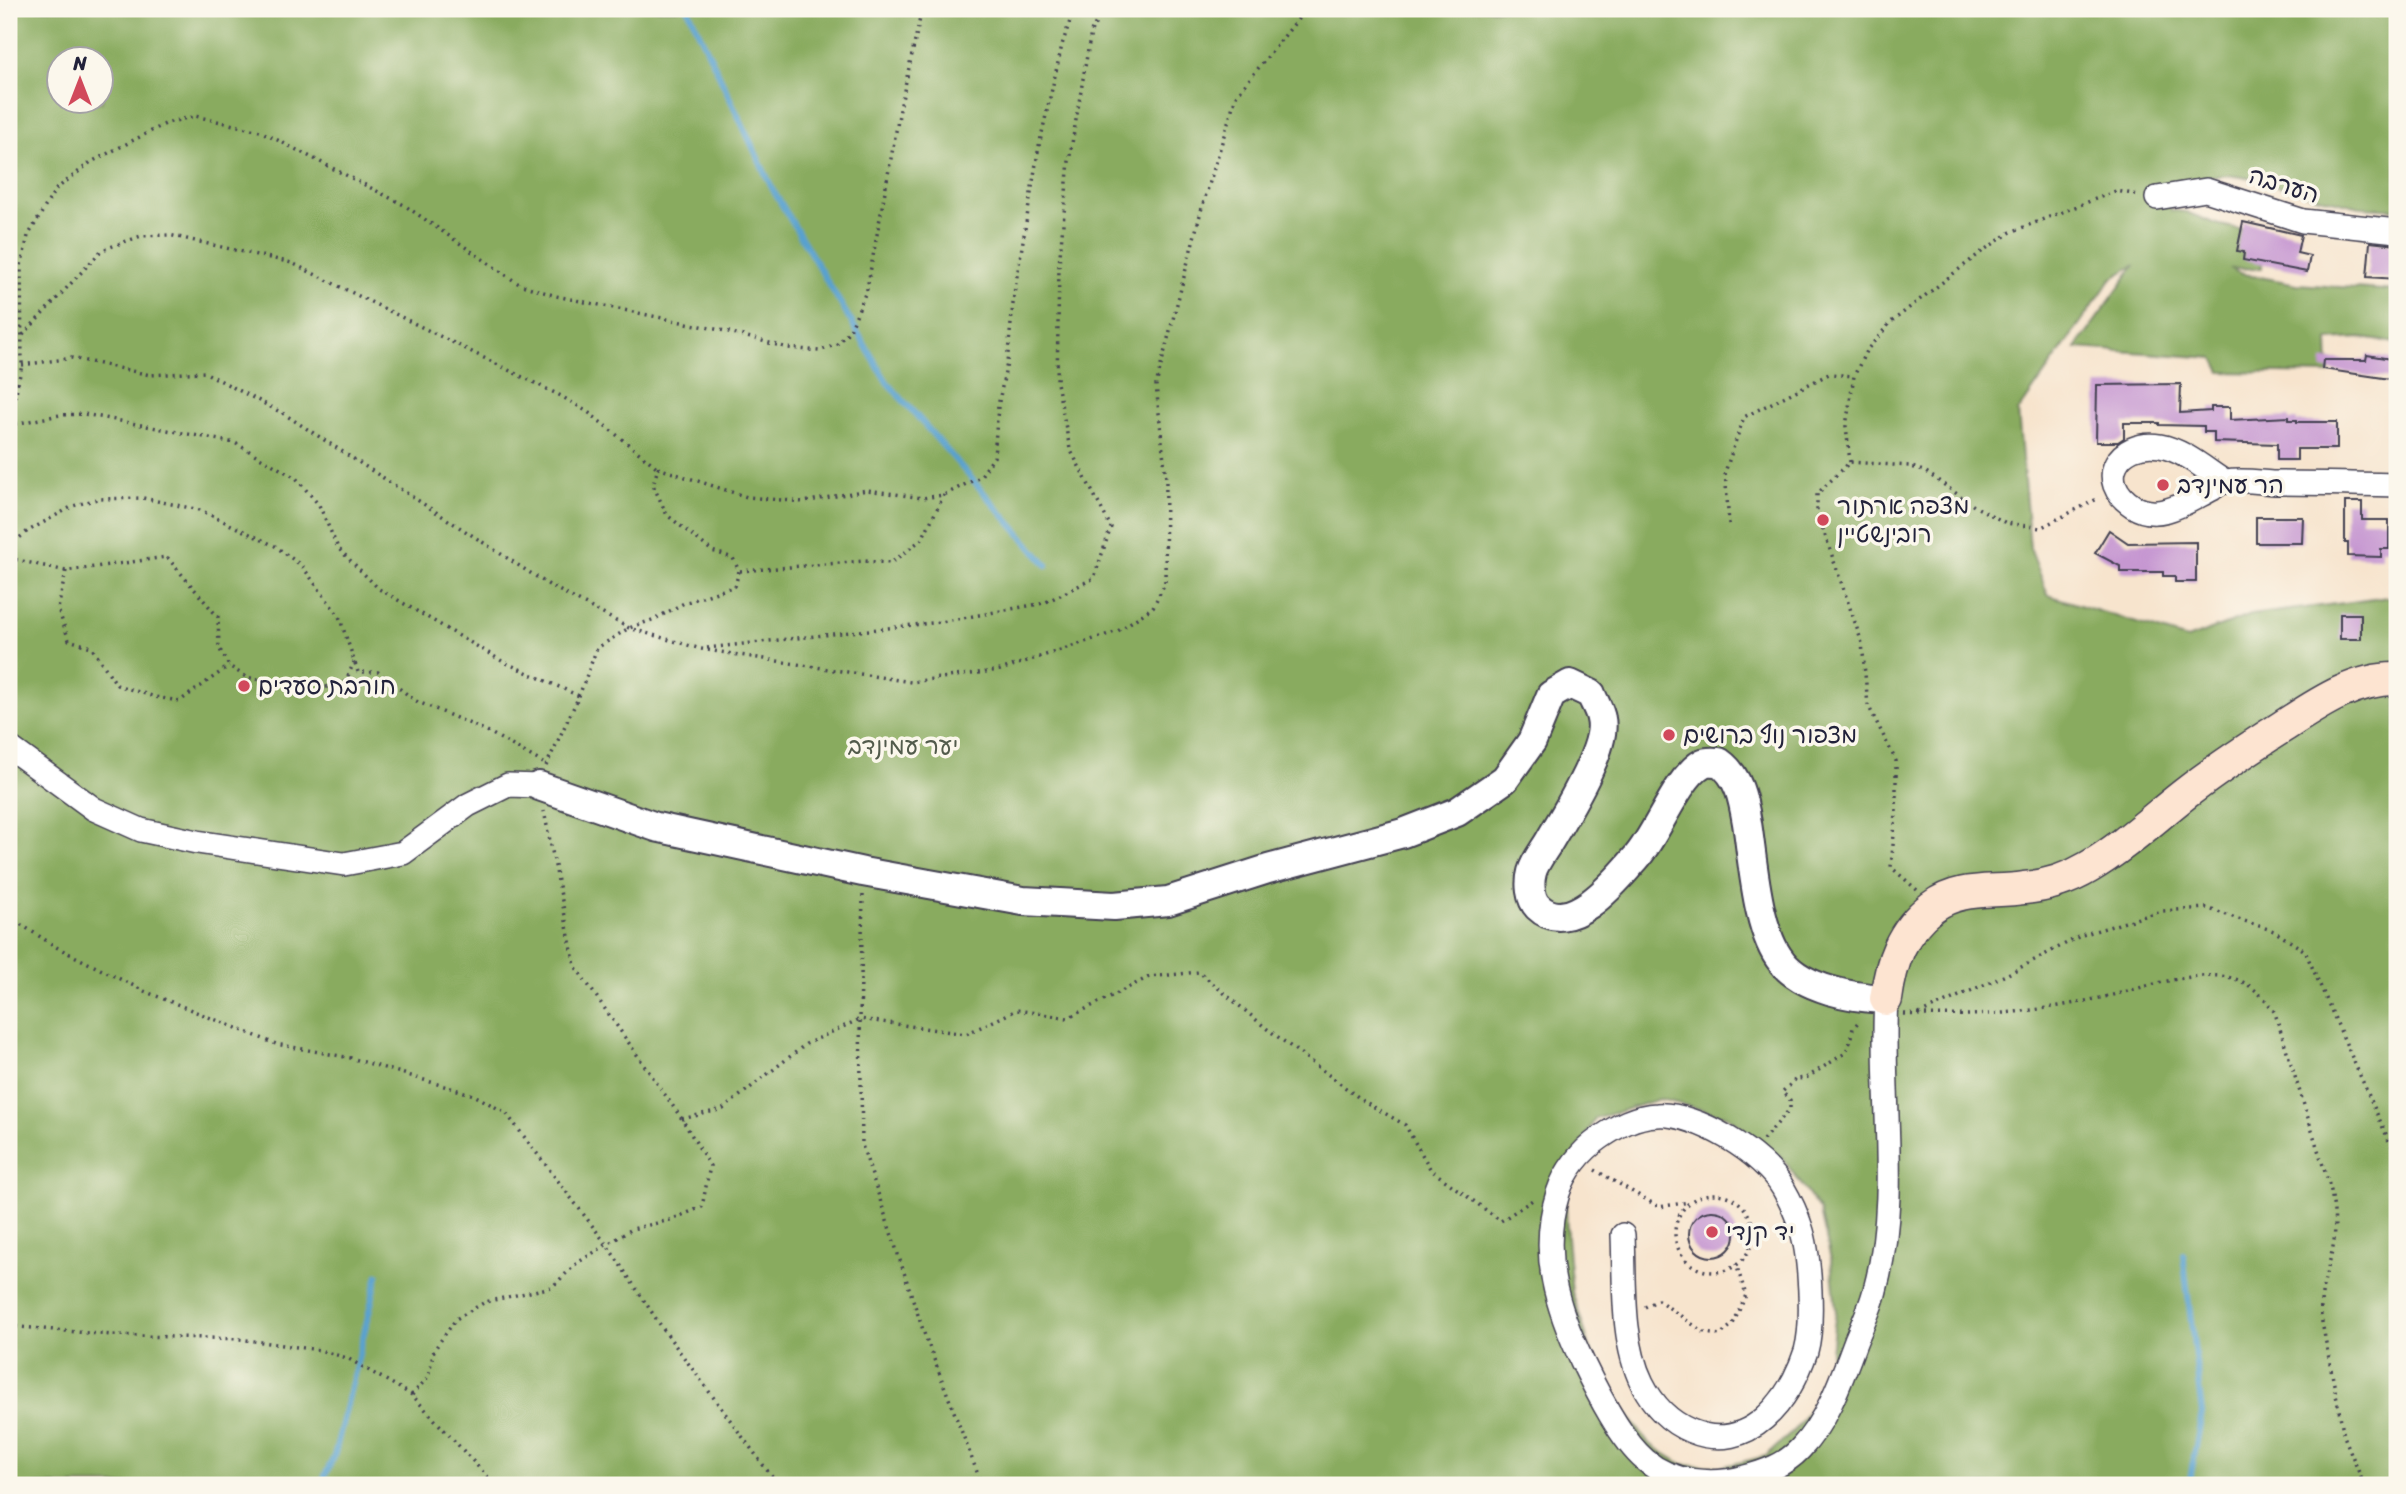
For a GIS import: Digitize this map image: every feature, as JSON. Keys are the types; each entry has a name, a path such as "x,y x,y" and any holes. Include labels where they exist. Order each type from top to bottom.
{"main road":[{"path":"1885,1006 1890,969 1896,951 1922,916 1933,906 1963,892 2022,889 2070,877 2104,857 2187,792 2322,701 2359,685 2397,679"}],"street":[{"name":"הערבה","path":"2157,198 2206,190 2303,221 2397,231"},
{"path":"2225,481 2174,450 2146,445 2129,450 2117,461 2113,473 2117,489 2124,500 2135,508 2156,513 2179,506 2225,481 2397,485"},
{"path":"9,747 94,809 141,830 197,842 344,864 403,853 468,804 508,785 542,776 656,827 863,872 1023,901 1114,906 1168,901 1268,869 1404,833 1457,812 1504,779 1532,741 1551,695 1570,684 1591,694 1602,720 1597,752 1532,871 1531,894 1535,905 1543,912 1555,915 1578,913 1607,891 1646,847 1686,779 1704,763 1719,762 1730,770 1738,783 1760,908 1775,952 1783,965 1801,978 1841,994 1864,998 1885,1006 1889,1208 1875,1291 1832,1402 1799,1450 1771,1470 1726,1482 1679,1479 1648,1463 1634,1449 1596,1391 1572,1340 1550,1270 1550,1236 1554,1205 1561,1183 1577,1159 1594,1142 1621,1123 1657,1115 1683,1117 1727,1137 1763,1164 1781,1184 1802,1230 1811,1314 1807,1349 1788,1392 1774,1410 1747,1432 1725,1438 1702,1436 1680,1426 1661,1412 1642,1383 1631,1351 1623,1235"}],"path":[{"path":"579,696 502,661 379,590 338,548 319,505 296,478 234,443 84,414 60,415 9,425 22,365 21,267 28,236 55,190 91,162 167,123 195,116 260,131 404,205 519,284 556,296 725,331 789,348 819,351 837,344 850,330 867,289 901,104 922,9"},
{"path":"22,336 102,250 141,236 169,235 292,263 561,396 588,412 658,468 747,497 804,502 867,491 922,498 944,495 980,477 994,457 998,406 1007,363 1014,294 1039,146 1062,45 1074,9"},
{"path":"701,649 941,622 1045,603 1094,578 1111,527 1070,449 1057,383 1059,266 1069,161 1091,32 1102,9"},
{"path":"22,365 72,358 150,375 204,372 284,414 549,585 629,628 701,649 911,682 1000,670 1118,631 1153,607 1165,583 1166,479 1156,385 1201,211 1236,96 1306,9"},
{"path":"1850,462 1846,426 1854,376 1867,351 1891,322 2011,232 2116,191 2157,198"},
{"path":"1729,524 1725,472 1744,417 1829,374 1854,376"},
{"path":"1933,906 1891,867 1896,812 1895,761 1868,705 1861,643 1818,512 1817,494 1850,462 1909,466 1926,472 1973,506 2006,523 2040,528 2117,489"},
{"path":"412,1395 428,1377 434,1350 456,1319 485,1301 552,1287 577,1263 632,1229 670,1220 702,1207 710,1166 682,1119 575,966 542,776 579,696 597,648 629,628 655,619 684,603 735,586 740,571 733,558 712,551 667,515 653,485 658,468"},
{"path":"740,571 864,561 891,563 922,539 944,495"},
{"path":"9,546 28,531 73,506 97,499 143,498 200,510 275,546 302,566 339,616 358,672 378,671 416,701 487,731 542,776"},
{"path":"9,558 66,571 167,557 218,617 219,648 229,666 246,677 308,689 344,685 355,660"},
{"path":"66,571 58,609 69,640 90,648 117,685 155,697 180,701 229,666"},
{"path":"863,872 860,1019 862,1144 924,1333 982,1485"},
{"path":"1917,1015 2008,974 2082,935 2162,911 2206,908 2274,931 2305,951 2397,1155"},
{"path":"9,917 58,948 145,991 276,1044 351,1058 474,1095 506,1113 607,1245 663,1329 779,1485"},
{"path":"682,1119 723,1109 806,1044 860,1019 967,1034 1017,1010 1068,1018 1149,977 1199,972 1266,1028 1362,1100 1405,1125 1431,1170 1502,1221 1544,1192"},
{"path":"1885,1006 1917,1015 1988,1016 2094,999 2197,976 2221,976 2253,987 2275,1013 2331,1191 2335,1217 2334,1242 2320,1299 2321,1317 2344,1436 2364,1485"},
{"path":"1751,1155 1790,1109 1790,1100 1782,1092 1796,1079 1806,1077 1844,1054 1849,1046 1853,1028 1859,1020"},
{"path":"1577,1159 1659,1207 1689,1202 1712,1194 1736,1201 1745,1210 1753,1232 1745,1256 1736,1264 1711,1272 1698,1269 1679,1251 1675,1225 1689,1202"},
{"path":"1627,1315 1658,1300 1705,1333 1720,1335 1733,1324 1746,1295 1736,1264"},
{"path":"9,1326 111,1335 240,1339 319,1350 346,1358 412,1395 495,1485"}],"green space":[{"name":"יער עמינדב","path":"9,9 2397,9 2397,209 2360,207 2256,179 2226,175 2197,179 2173,193 2168,193 2171,210 2262,234 2262,268 2232,269 2239,273 2297,284 2397,291 2397,343 2361,338 2328,340 2329,374 2221,372 2214,358 2076,348 2135,265 2111,279 2018,412 2030,548 2048,595 2187,639 2251,615 2397,596 2397,1485 9,1485","holes":["1660,1099 1727,1116 1784,1160 1820,1211 1831,1260 1836,1310 1829,1369 1815,1401 1795,1430 1766,1456 1721,1467 1682,1464 1648,1443 1599,1375 1572,1292 1565,1173 1595,1119"]}],"building":[{"path":"2243,222 2301,235 2297,253 2310,256 2307,272 2243,260 2244,252 2237,251"},
{"path":"2370,242 2397,245 2397,279 2367,277"},
{"path":"2367,355 2397,360 2397,380 2322,369 2323,360 2366,360"},
{"path":"2181,384 2180,413 2211,411 2211,407 2230,407 2230,420 2289,417 2289,420 2297,422 2337,422 2337,449 2297,449 2297,460 2277,460 2277,444 2214,442 2214,432 2204,432 2204,426 2159,423 2124,423 2124,438 2118,442 2096,442 2097,385"},
{"path":"2345,502 2362,502 2362,520 2389,520 2389,549 2381,549 2381,557 2348,556 2348,543 2345,543"},
{"path":"2256,517 2303,517 2302,543 2256,543"},
{"path":"2109,530 2128,543 2196,542 2196,582 2175,582 2175,576 2163,576 2163,572 2120,572 2120,566 2095,553"},
{"path":"2340,614 2361,614 2361,639 2340,639"},
{"name":"יד קנדי","path":"1712,1211 1728,1218 1735,1234 1728,1250 1712,1257 1696,1250 1689,1234 1696,1218"}],"waterway":[{"path":"688,9 773,190 887,382 1047,565"},
{"path":"2183,1254 2202,1413 2189,1485"},
{"path":"321,1485 335,1453 378,1275"}],"place":[{"name":"הר עמינדב","path":"2163,485"},
{"name":"מצפה ארתור רובינשטיין","path":"1823,520"},
{"name":"חורבת סעדים","path":"244,686"},
{"name":"מצפור נוף ברושים","path":"1669,735"},
{"name":"יד קנדי","path":"1712,1232"}]}
